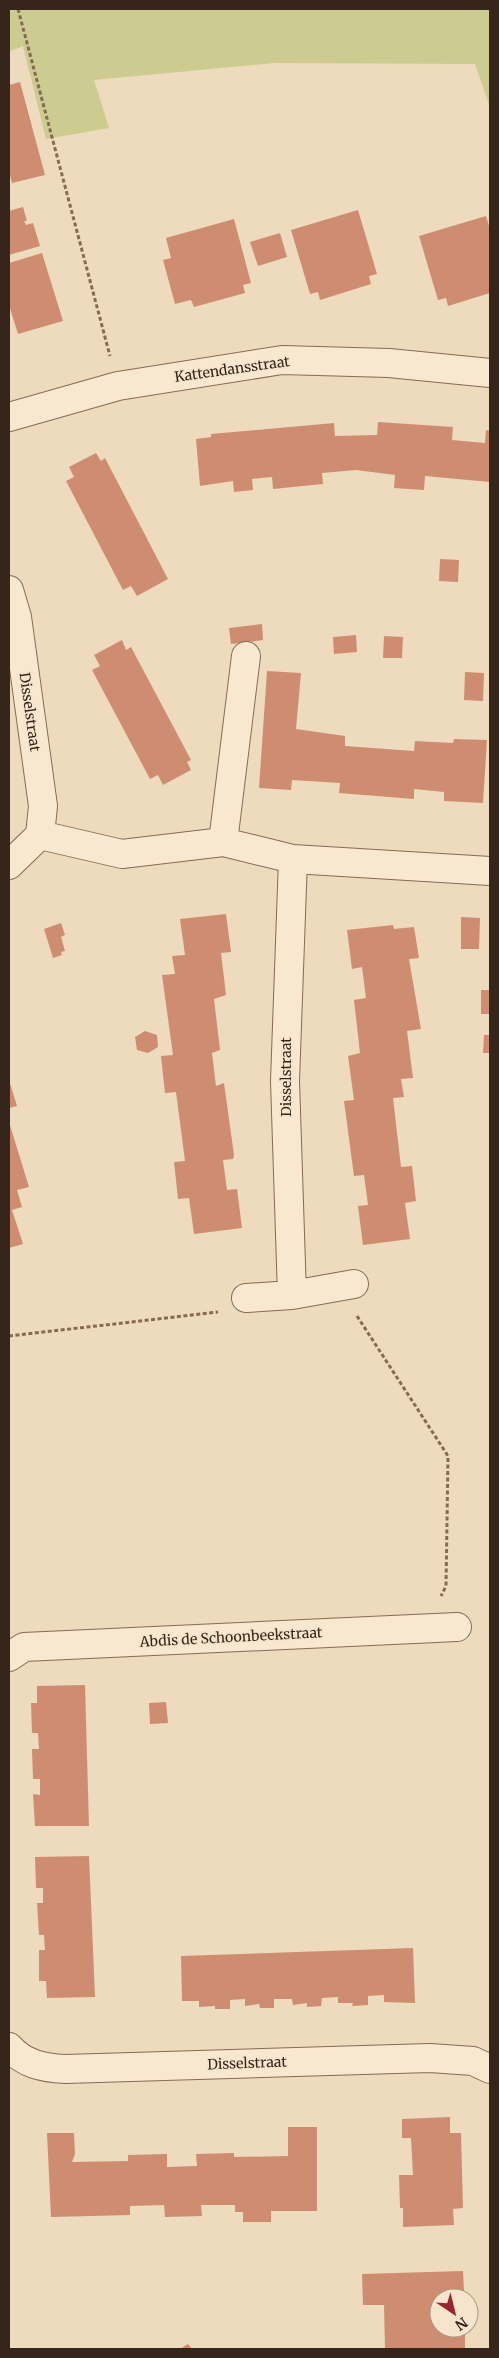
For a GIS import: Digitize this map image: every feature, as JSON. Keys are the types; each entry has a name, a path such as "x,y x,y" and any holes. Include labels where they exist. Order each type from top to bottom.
{"street":[{"name":"Kattendansstraat","path":"9,417 118,386 282,360 389,364 490,373"},
{"name":"Disselstraat","path":"9,590 17,616 43,806 40,835"},
{"path":"223,842 246,656"},
{"path":"9,865 40,835 122,854 223,842 293,860 490,871"},
{"name":"Disselstraat","path":"292,1296 285,1081 293,860"},
{"path":"246,1298 292,1296 345,1285"},
{"name":"Abdis de Schoonbeekstraat","path":"9,1656 24,1647 457,1627"},
{"name":"Disselstraat","path":"9,2047 28,2061 43,2068 430,2058 473,2061 490,2069"}],"path":[{"path":"18,9 118,386"},
{"path":"345,1285 448,1456 446,1586 425,1628"},
{"path":"9,1336 231,1311 246,1298"}],"green space":[{"path":"9,9 490,9 490,107 475,64 274,63 94,80 109,128 46,139 23,46 9,52"}],"building":[{"path":"20,82 45,175 12,183 9,171 9,85"},
{"path":"23,207 27,221 24,221 26,225 33,223 40,246 9,255 9,211"},
{"path":"358,210 377,274 369,276 371,284 320,300 318,292 310,294 291,230"},
{"path":"486,216 490,229 490,293 448,306 446,298 438,300 419,236"},
{"path":"234,219 251,283 243,285 245,293 194,307 191,300 175,304 163,260 171,258 166,238"},
{"path":"280,233 287,257 258,266 250,242"},
{"path":"42,253 63,321 18,334 9,305 9,263"},
{"path":"378,422 453,427 452,440 485,443 486,430 490,431 490,482 425,476 424,490 394,488 395,475 356,470 322,473 323,484 273,489 272,477 252,479 253,490 234,492 233,481 200,486 196,439 211,437 211,434 334,423 335,436 377,435"},
{"path":"96,453 101,461 105,458 168,579 137,596 131,586 123,590 66,481 74,477 69,467"},
{"path":"440,559 459,560 458,582 439,581"},
{"path":"262,624 263,640 231,644 229,628"},
{"path":"356,635 357,652 334,654 333,637"},
{"path":"384,636 403,637 402,658 383,658"},
{"path":"122,640 126,650 131,647 191,760 187,762 191,770 163,785 158,775 150,779 92,670 100,666 94,655"},
{"path":"267,671 301,673 296,729 345,736 345,746 414,751 415,741 453,743 454,739 487,740 483,803 444,801 444,792 414,789 414,799 339,793 340,783 292,780 291,790 259,788"},
{"path":"465,672 484,673 483,701 464,700"},
{"path":"226,914 231,952 221,953 226,995 214,999 220,1050 212,1053 216,1086 224,1083 234,1155 233,1159 223,1160 227,1190 237,1189 242,1228 194,1234 189,1198 178,1199 174,1162 185,1161 176,1092 165,1093 161,1056 173,1055 162,975 175,974 172,956 185,955 180,919"},
{"path":"461,917 480,918 479,949 461,949"},
{"path":"61,923 65,935 61,937 65,951 61,952 62,955 53,958 44,929"},
{"path":"393,925 394,929 414,927 419,958 409,959 421,1029 407,1031 413,1078 401,1079 404,1097 393,1098 401,1167 412,1166 416,1201 405,1203 410,1239 363,1245 358,1206 368,1205 364,1175 354,1176 344,1101 354,1100 348,1056 360,1053 354,1000 366,998 362,967 352,969 347,930"},
{"path":"481,990 490,990 490,1014 481,1014"},
{"path":"145,1031 157,1035 158,1047 148,1053 137,1050 135,1037"},
{"path":"484,1035 490,1035 490,1053 483,1053"},
{"path":"9,1080 17,1106 9,1108"},
{"path":"9,1122 29,1187 17,1190 22,1207 12,1210 23,1244 9,1248"},
{"path":"85,1685 89,1826 35,1826 33,1794 40,1795 40,1779 33,1779 32,1749 39,1749 38,1733 32,1733 31,1703 37,1703 37,1686"},
{"path":"166,1702 168,1723 150,1724 149,1703"},
{"path":"89,1856 95,1997 47,1998 46,1981 39,1981 39,1950 45,1950 44,1935 39,1935 37,1903 43,1903 43,1888 36,1888 35,1857"},
{"path":"413,1948 415,2003 384,2002 384,1995 368,1996 368,2005 352,2006 353,2003 338,2003 338,1997 322,1998 321,2006 307,2007 307,2003 293,2005 292,1999 274,1999 274,2008 260,2008 259,2004 245,2006 245,1999 230,2000 230,2009 215,2009 215,2006 199,2007 199,2001 182,2001 181,1956"},
{"path":"450,2117 450,2133 461,2133 463,2208 453,2209 454,2225 403,2227 403,2208 400,2208 399,2175 413,2175 411,2138 402,2138 402,2119"},
{"path":"288,2127 317,2127 317,2211 271,2211 271,2222 243,2222 243,2212 235,2212 235,2205 201,2205 202,2216 165,2217 164,2205 130,2206 130,2215 51,2217 47,2133 74,2133 75,2154 72,2162 128,2161 128,2155 167,2154 167,2167 197,2166 196,2154 234,2153 234,2157 288,2156"},
{"path":"463,2271 464,2288 429,2288 429,2338 465,2338 465,2349 385,2349 384,2305 363,2305 362,2274"},
{"path":"188,2344 192,2349 180,2349"}]}
